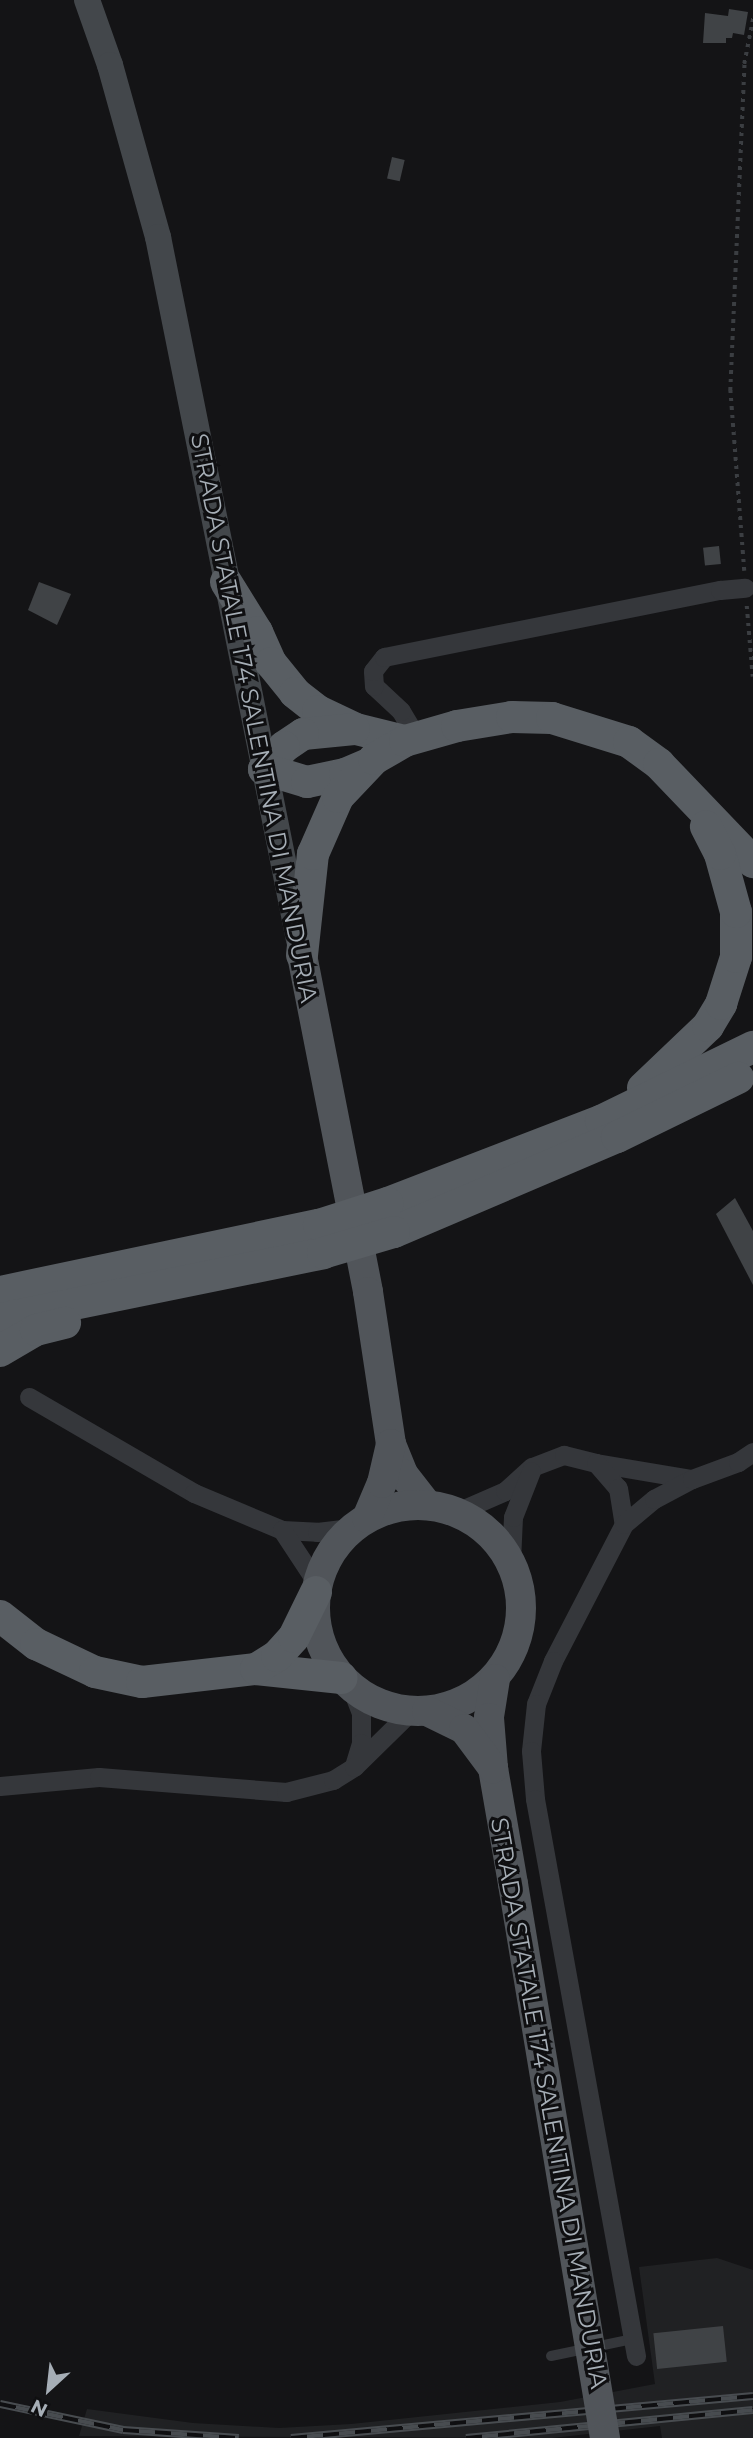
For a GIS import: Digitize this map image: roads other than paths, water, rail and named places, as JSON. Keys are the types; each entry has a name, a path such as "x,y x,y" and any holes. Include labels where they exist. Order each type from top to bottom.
{"highway":[{"path":"226,582 257,632 271,663 295,694 318,711 356,729 411,740"},
{"path":"356,729 303,734 284,747 264,769 307,782 345,774 369,764 411,740 457,726 512,717 552,718 629,742 659,764 753,862"},
{"path":"302,955 313,854 338,797 369,764"},
{"path":"607,1116 657,1077 708,1026 721,1004 736,957 736,912 720,854 694,803"},
{"path":"391,1217 753,1047"},
{"path":"0,1318 176,1282 391,1217 617,1137 753,1071"},
{"path":"0,1292 321,1239"},
{"path":"0,1351 36,1330 116,1311 176,1282"},
{"path":"256,1669 277,1656 294,1637 316,1588"},
{"path":"0,1616 36,1644 95,1672 142,1682 256,1669 346,1683"}],"main road":[{"name":"STRADA STATALE 174 SALENTINA DI MANDURIA","path":"87,0 110,65 158,237 368,1292 391,1444 403,1474 427,1504"},
{"name":"STRADA STATALE 174 SALENTINA DI MANDURIA","path":"359,1523 382,1483 391,1444"},
{"path":"427,1504 457,1512 479,1524 497,1540 511,1561 520,1584 522,1610 519,1634 510,1658 495,1679 475,1695 452,1706 419,1711 373,1701 346,1683 330,1663 319,1638 314,1610 316,1588 324,1563 359,1523 396,1507 427,1504"},
{"name":"STRADA STATALE 174 SALENTINA DI MANDURIA","path":"495,1679 489,1718 493,1768 605,2438"},
{"name":"STRADA STATALE 174 SALENTINA DI MANDURIA","path":"419,1711 464,1729 493,1768"}],"street":[{"path":"411,740 401,711 374,686 373,671 384,657 720,590 745,588"},
{"path":"29,1397 194,1493 282,1530 317,1532 359,1523"},
{"path":"635,2347 535,1799 531,1751 536,1704 553,1661 624,1524 654,1500 692,1479 738,1462 753,1452"},
{"path":"457,1512 505,1491 532,1467 564,1455 692,1479"},
{"path":"596,1463 618,1488 624,1524"},
{"path":"511,1561 513,1517 532,1467"},
{"path":"282,1530 316,1588"},
{"path":"346,1683 361,1713 361,1743 354,1767"},
{"path":"0,1786 99,1777 286,1792 333,1780 354,1767 419,1711"}],"lane":[{"path":"551,2356 635,2347"}],"railway":[{"path":"291,2438 753,2396"},
{"path":"0,2404 123,2430 239,2438"},
{"path":"466,2438 753,2410"}]}
